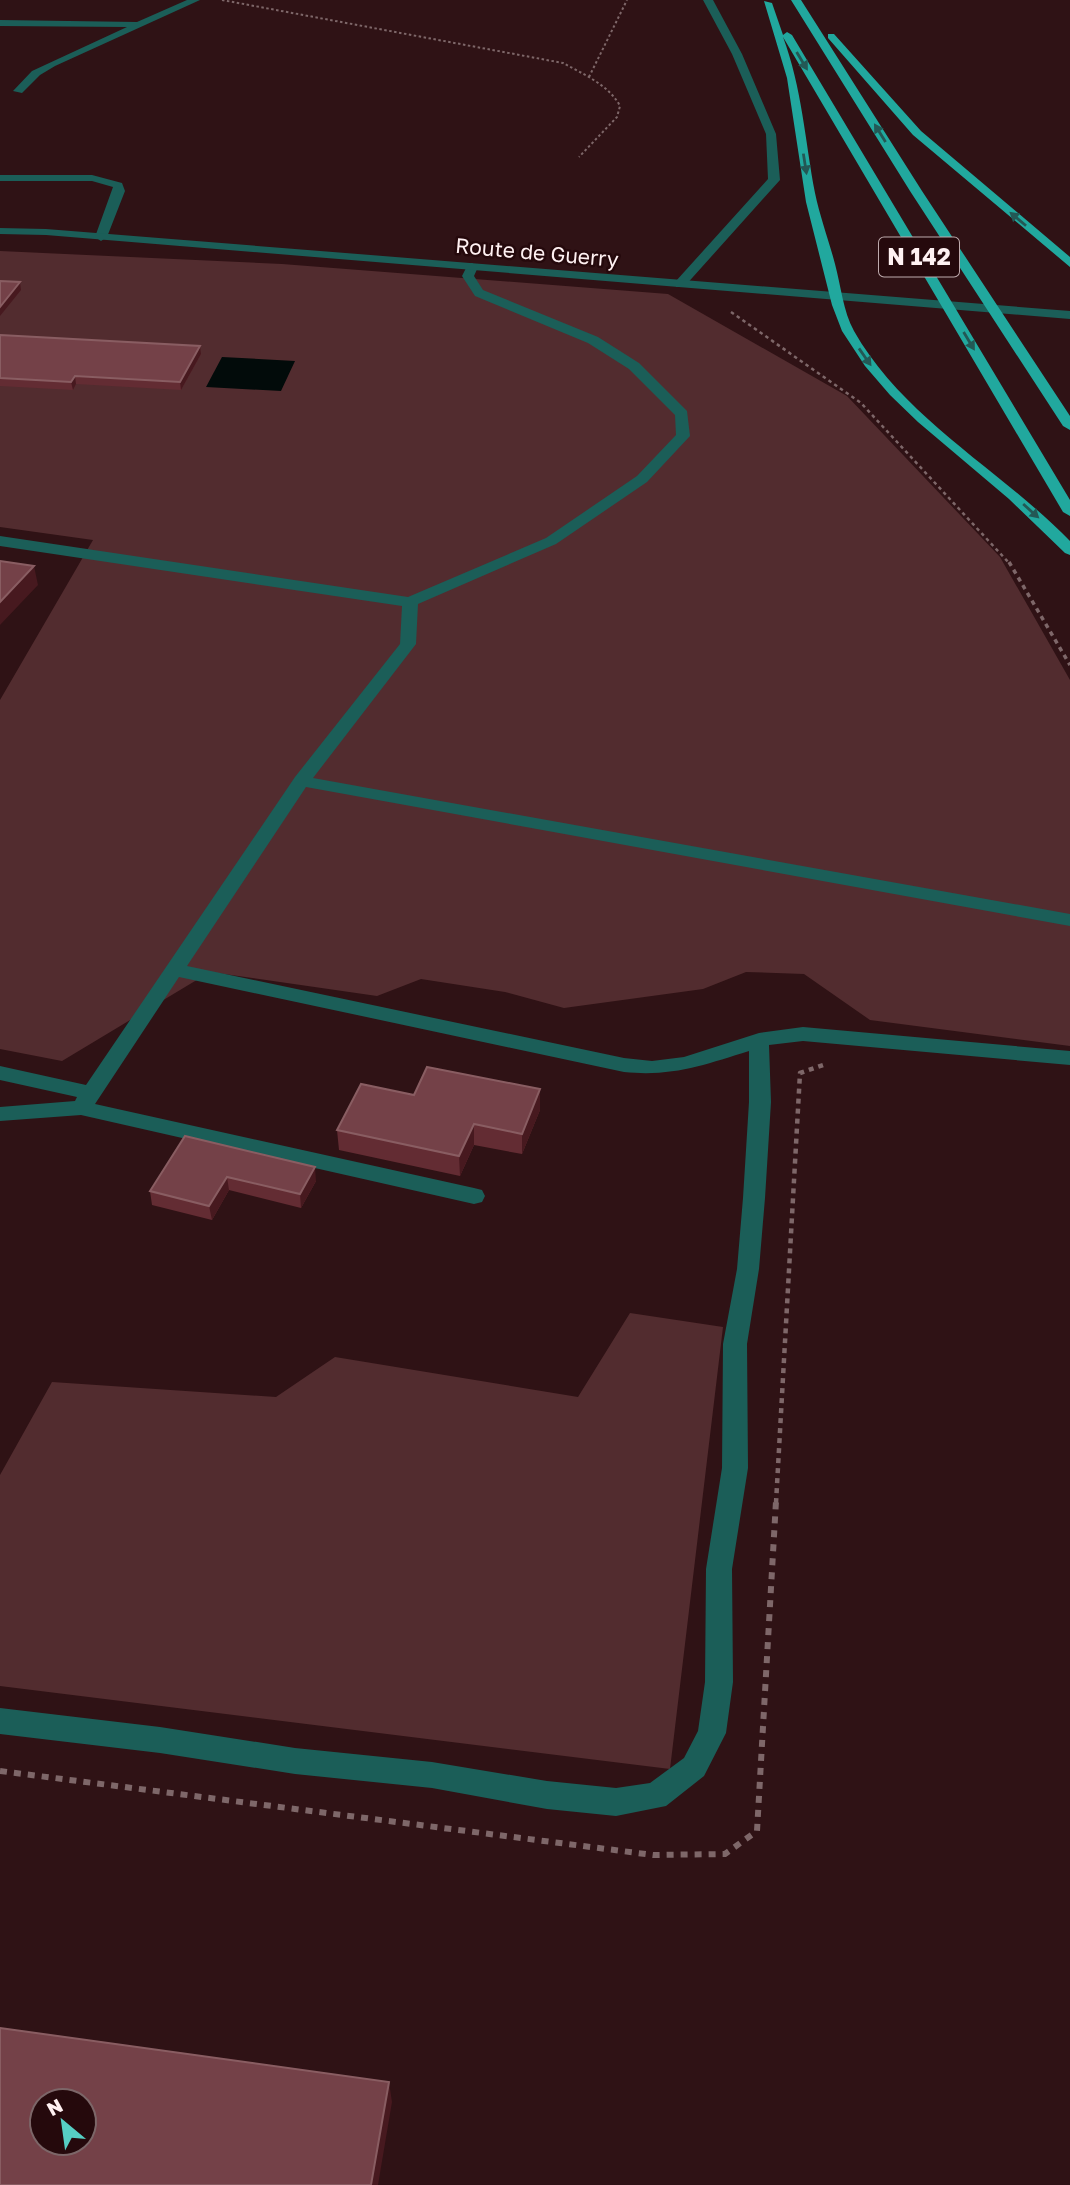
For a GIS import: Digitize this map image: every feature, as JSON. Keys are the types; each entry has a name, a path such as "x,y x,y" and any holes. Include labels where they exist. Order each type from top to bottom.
{"highway":[{"name":"N 142","path":"796,0 916,191 1070,426"},
{"path":"802,0 872,85 917,133 1070,263"},
{"name":"N 142","path":"767,1 1070,512"},
{"path":"767,1 792,79 808,187 838,310 848,332 904,402 1054,531 1070,550"}],"street":[{"path":"18,91 36,73 52,64 195,0"},
{"path":"687,284 774,180 771,134 737,54 708,0"},
{"path":"0,23 141,24"},
{"path":"0,178 92,178 118,185 119,191 101,237"},
{"name":"Route de Guerry","path":"0,231 1070,314"},
{"path":"0,541 410,602 551,541 642,479 683,436 682,414 634,366 593,340 479,293 468,276 472,267"},
{"path":"0,1114 86,1100 301,782 408,644 410,602"},
{"path":"301,782 1070,919"},
{"path":"173,969 624,1065 652,1068 686,1064 759,1040 803,1034 1070,1058"},
{"path":"0,1721 160,1740 295,1762 432,1775 547,1795 616,1802 656,1796 694,1767 712,1733 719,1682 719,1569 735,1468 735,1343 750,1245 760,1102 759,1040"},
{"path":"0,1073 86,1100 474,1196"}],"path":[{"path":"222,0 553,61 576,68 615,97 620,106 617,117 579,157"},
{"path":"589,77 627,0"},
{"path":"687,284 861,403 1008,560 1070,665"},
{"path":"0,1771 653,1855 725,1854 757,1831 800,1073 837,1060"}],"shaded area":[{"path":"0,251 282,264 668,294 847,396 1000,557 1070,680 1070,1046 870,1020 804,974 746,972 703,989 564,1008 505,992 421,979 377,996 210,972 62,1061 0,1049 0,700 93,540 0,527"},
{"path":"222,357 295,361 281,391 206,387"},
{"path":"630,1313 723,1327 670,1769 0,1686 0,1475 52,1382 276,1397 335,1357 578,1397"}],"building":[{"path":"0,281 20,282 0,307"},
{"path":"0,335 200,346 180,382 75,376 71,382 0,378"},
{"path":"0,561 34,566 0,602"},
{"path":"427,1067 540,1089 522,1134 474,1124 459,1156 337,1130 361,1084 414,1095"},
{"path":"185,1136 315,1167 300,1194 227,1177 209,1206 150,1191"},
{"path":"0,2028 389,2082 371,2185 0,2185"}]}
